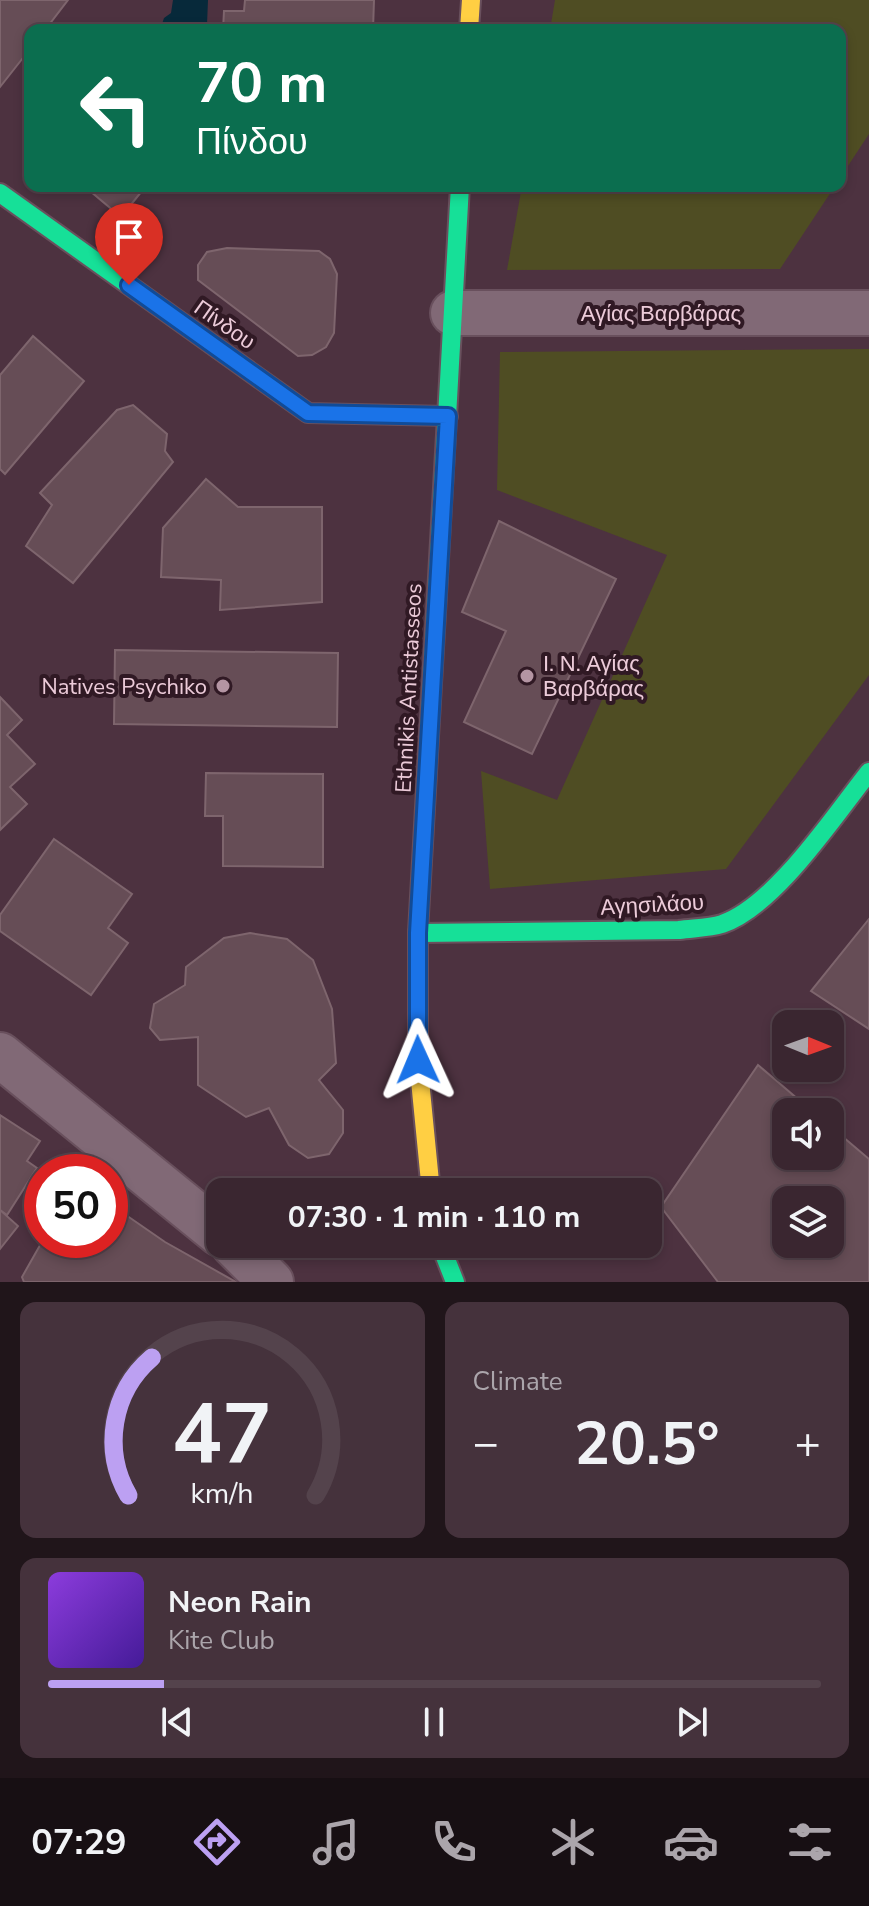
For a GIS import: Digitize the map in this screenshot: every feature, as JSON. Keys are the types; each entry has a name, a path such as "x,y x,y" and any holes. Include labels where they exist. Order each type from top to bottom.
{"main road":[{"path":"469,24 471,0"},
{"name":"Ethnikis Antistasseos","path":"430,1178 418,1060 418,933 460,192"},
{"name":"Πίνδου","path":"0,193 308,413 448,416"},
{"name":"Αγησιλάου","path":"418,933 679,930 722,924 755,907 863,793"},
{"path":"446,1258 455,1282"}],"street":[{"name":"Αγίας Βαρβάρας","path":"453,313 869,313"},
{"path":"0,1055 206,1223"},
{"path":"247,1258 271,1282"}],"shaded area":[{"path":"555,0 869,0 869,134 846,169 846,24 551,24"},
{"path":"521,192 831,192 780,269 507,270"},
{"path":"869,349 869,675 726,869 490,889 481,771 557,800 667,555 497,490 500,352"}],"water":[{"path":"173,0 208,0 207,24 162,24 171,13"}],"building":[{"path":"0,0 68,0 50,24 24,24 24,57 0,87"},
{"path":"245,0 374,0 373,24 223,24 224,11 244,11"},
{"path":"91,192 141,192 121,217"},
{"path":"227,248 319,251 330,259 337,274 334,333 326,347 312,355 298,356 198,280 198,265 207,252"},
{"path":"33,336 84,381 5,474 0,469 0,375"},
{"path":"133,405 167,434 165,451 173,462 73,583 26,546 52,505 40,493 117,410"},
{"path":"206,479 238,507 322,507 322,602 220,610 221,580 161,577 163,528"},
{"name":"Ι. Ν. Αγίας Βαρβάρας","path":"499,521 616,579 532,754 464,722 506,631 462,612"},
{"path":"115,650 338,653 337,727 114,724"},
{"path":"0,697 22,720 7,735 35,764 10,787 27,804 0,830"},
{"path":"206,773 323,774 323,867 223,866 223,816 205,816"},
{"path":"54,839 132,894 108,928 128,943 91,995 0,931 0,915"},
{"path":"869,919 869,1029 811,991"},
{"path":"250,933 287,939 313,960 332,1009 336,1063 319,1080 343,1110 343,1133 329,1154 308,1158 289,1145 269,1108 246,1117 198,1085 198,1037 160,1040 150,1028 154,1004 185,985 186,967 224,938"},
{"path":"758,1065 772,1077 772,1082 778,1082 797,1098 772,1098 772,1170 844,1170 844,1138 869,1159 869,1282 718,1282 662,1206"},
{"path":"0,1115 40,1141 32,1154 24,1154 24,1188 7,1215 0,1210"},
{"path":"0,1210 18,1226 0,1249"},
{"path":"128,1216 165,1242 236,1282 24,1282 22,1277 33,1258 128,1258"}],"traffic: fast":[{"path":"418,932 460,192"},
{"path":"0,193 308,413 448,416"},
{"path":"418,933 679,930 722,924 742,914 783,880 869,772"},
{"path":"446,1258 455,1282"}],"traffic: slow":[{"path":"469,24 471,0"},
{"path":"418,932 418,1060 430,1178"}],"place":[{"name":"Ι. Ν. Αγίας Βαρβάρας","path":"527,676"},
{"name":"Natives Psychiko","path":"223,686"}],"route":[{"path":"129,285 308,413 448,416 418,933 418,1060"}]}
